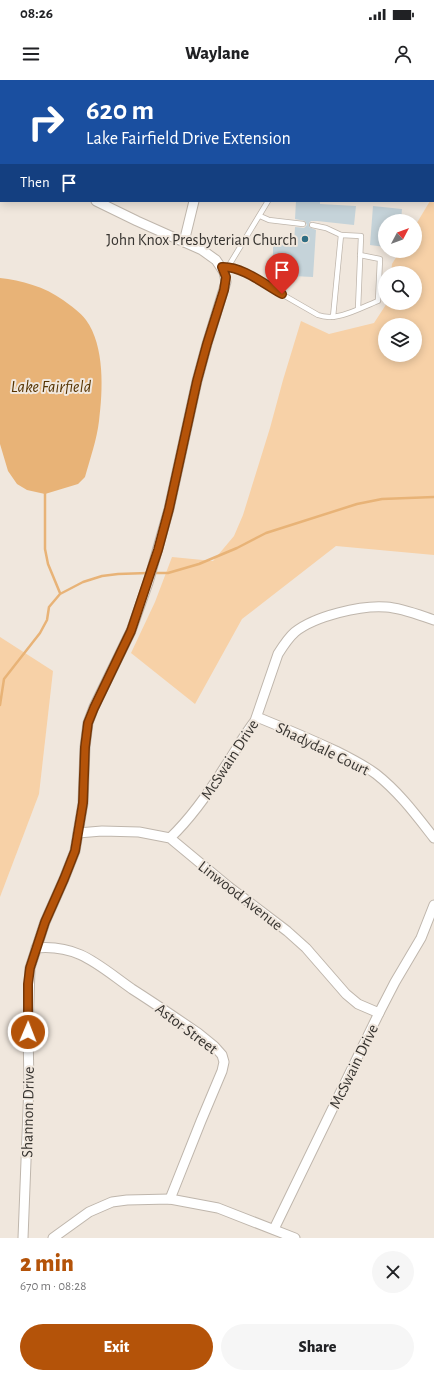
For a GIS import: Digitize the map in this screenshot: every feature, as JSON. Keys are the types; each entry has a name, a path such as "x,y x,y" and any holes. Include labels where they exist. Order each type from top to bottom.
{"street":[{"path":"98,202 212,256 225,267"},
{"path":"184,242 194,202"},
{"name":"Shannon Drive","path":"23,1238 29,1084 28,984 30,968 45,922 72,860 83,803 85,747 88,723 131,631 148,583 169,509 199,374 224,290 226,277 225,267"},
{"name":"McSwain Drive","path":"170,838 189,820 257,717 278,654 289,638 300,629 316,621 336,614 373,606 393,608 434,620"},
{"name":"Shadydale Court","path":"257,717 307,737 357,762 376,774 407,804 434,838"},
{"name":"Linwood Avenue","path":"78,834 102,831 140,832 170,838 229,887 287,931 306,948 346,994 358,1004 379,1013"},
{"name":"McSwain Drive","path":"274,1229 379,1013 421,938 434,905"},
{"name":"Astor Street","path":"36,948 50,947 68,950 90,959 198,1033 214,1046 222,1055 224,1062 222,1071 170,1199"},
{"path":"53,1238 89,1212 112,1202 127,1200 170,1199 218,1208 296,1238"}],"lane":[{"path":"267,202 260,216 225,267 245,273 318,315 332,317 378,301 380,259 360,255"},
{"path":"260,216 269,220 303,224"},
{"path":"312,224 326,228 340,235 361,236 358,309"},
{"path":"332,317 340,235"}],"shaded area":[{"path":"429,202 434,202 434,555 336,546 242,619 195,704 131,653 155,602 172,557 213,561 234,536 243,515 301,321 329,334 374,323 382,310 422,310 422,266 392,266 396,258 422,258 422,214"},
{"path":"0,637 53,671 39,794 0,897"}],"water":[{"name":"Lake Fairfield","path":"0,278 24,282 49,291 72,307 86,320 97,343 100,355 102,383 99,421 95,442 85,477 78,484 45,494 27,490 17,484 8,471 0,444"}],"building":[{"name":"John Knox Presbyterian Church","path":"296,202 320,202 320,204 356,206 354,225 317,221 311,221 309,223 309,227 316,230 313,277 292,276 292,263 273,261 273,243 294,245 295,227 304,228 307,225 305,221 295,219"},
{"path":"373,206 402,209 402,214 378,214 378,246 370,245"}],"waterway":[{"path":"45,491 45,549 48,564 60,593"},
{"path":"153,573 168,573 199,564 237,548 266,533 357,504 382,499 434,497"},
{"path":"0,705 4,679 40,633 47,620 49,607 60,594 83,582 102,576 148,573"}],"place":[{"name":"John Knox Presbyterian Church","path":"305,239"}],"route":[{"path":"28,1032 28,984 30,968 45,922 75,851 83,803 85,747 88,723 131,631 158,550 179,466 197,381 226,282 226,277 222,267 228,266 245,273 282,294"}]}
